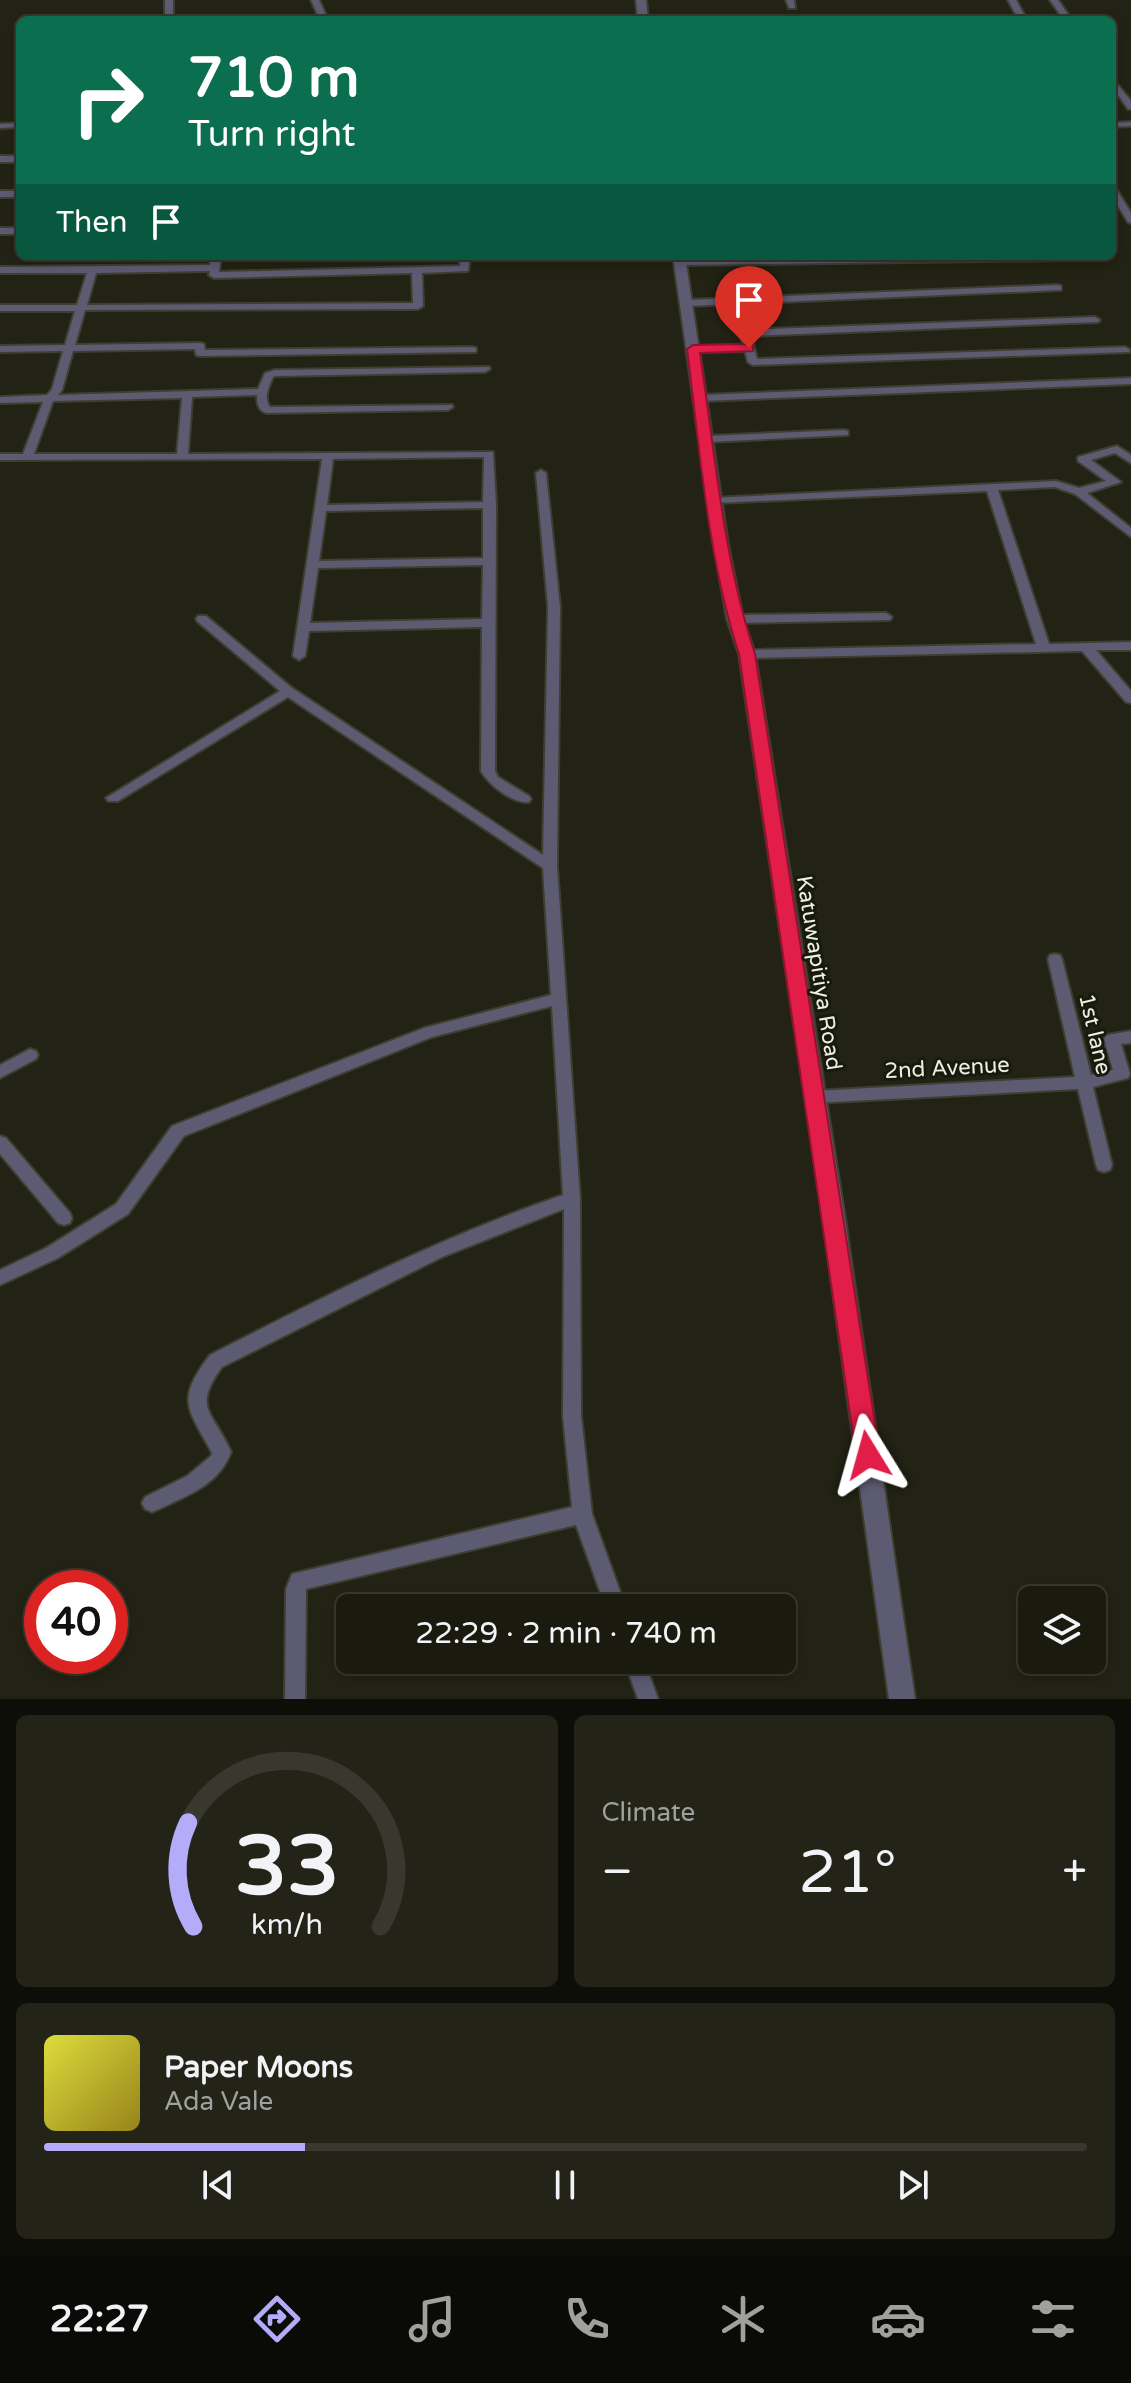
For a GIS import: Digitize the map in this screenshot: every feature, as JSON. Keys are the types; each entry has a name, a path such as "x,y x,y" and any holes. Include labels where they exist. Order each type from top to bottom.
{"street":[{"path":"1116,88 1131,107"},
{"path":"1128,124 1131,135"},
{"path":"1128,210 1131,220"},
{"path":"161,269 162,260"},
{"path":"215,260 214,275 465,269 465,260"},
{"name":"Katuwapitiya Road","path":"680,260 715,500 735,619 747,654 836,1227 902,1699"},
{"path":"0,270 214,268"},
{"path":"27,457 48,401 57,390 92,270"},
{"path":"0,308 418,306 417,270"},
{"path":"687,303 1058,288"},
{"path":"1095,320 745,333 753,362 1125,350"},
{"path":"0,349 200,346 200,353 472,350"},
{"path":"693,349 749,348"},
{"path":"448,407 267,410 262,404 262,392 269,375 275,373 485,369"},
{"path":"702,398 1131,381"},
{"path":"0,400 48,401 262,392"},
{"path":"182,457 187,396"},
{"path":"707,439 844,433"},
{"path":"1079,492 1115,482 1082,459 1117,449 1131,460"},
{"path":"0,457 489,454 488,771 493,780 524,799"},
{"path":"299,656 328,456"},
{"path":"541,473 554,607 550,866 572,1199 572,1416 582,1514 611,1594"},
{"path":"715,500 1056,484 1079,492 1131,534"},
{"path":"992,488 1043,646"},
{"path":"322,508 490,505"},
{"path":"313,565 488,561"},
{"path":"735,619 886,617"},
{"path":"202,619 288,691 550,866"},
{"path":"303,627 488,623"},
{"path":"1085,646 1131,699"},
{"path":"747,654 1131,646"},
{"path":"113,798 288,691"},
{"name":"1st lane","path":"1055,959 1104,1165"},
{"path":"0,1278 52,1253 122,1209 178,1131 429,1032 560,998"},
{"name":"2nd Avenue","path":"814,1097 1083,1083 1122,1074 1112,1039 1131,1037"},
{"path":"0,1072 30,1055"},
{"path":"0,1143 64,1218"},
{"path":"152,1503 212,1470 221,1460 222,1452 195,1407 199,1382 216,1361 508,1219 572,1199"},
{"path":"295,1699 296,1589 299,1581 307,1576 582,1514"},
{"path":"639,1674 648,1699"}],"route":[{"path":"749,348 693,349 721,544 735,619 747,654 868,1455"}]}
